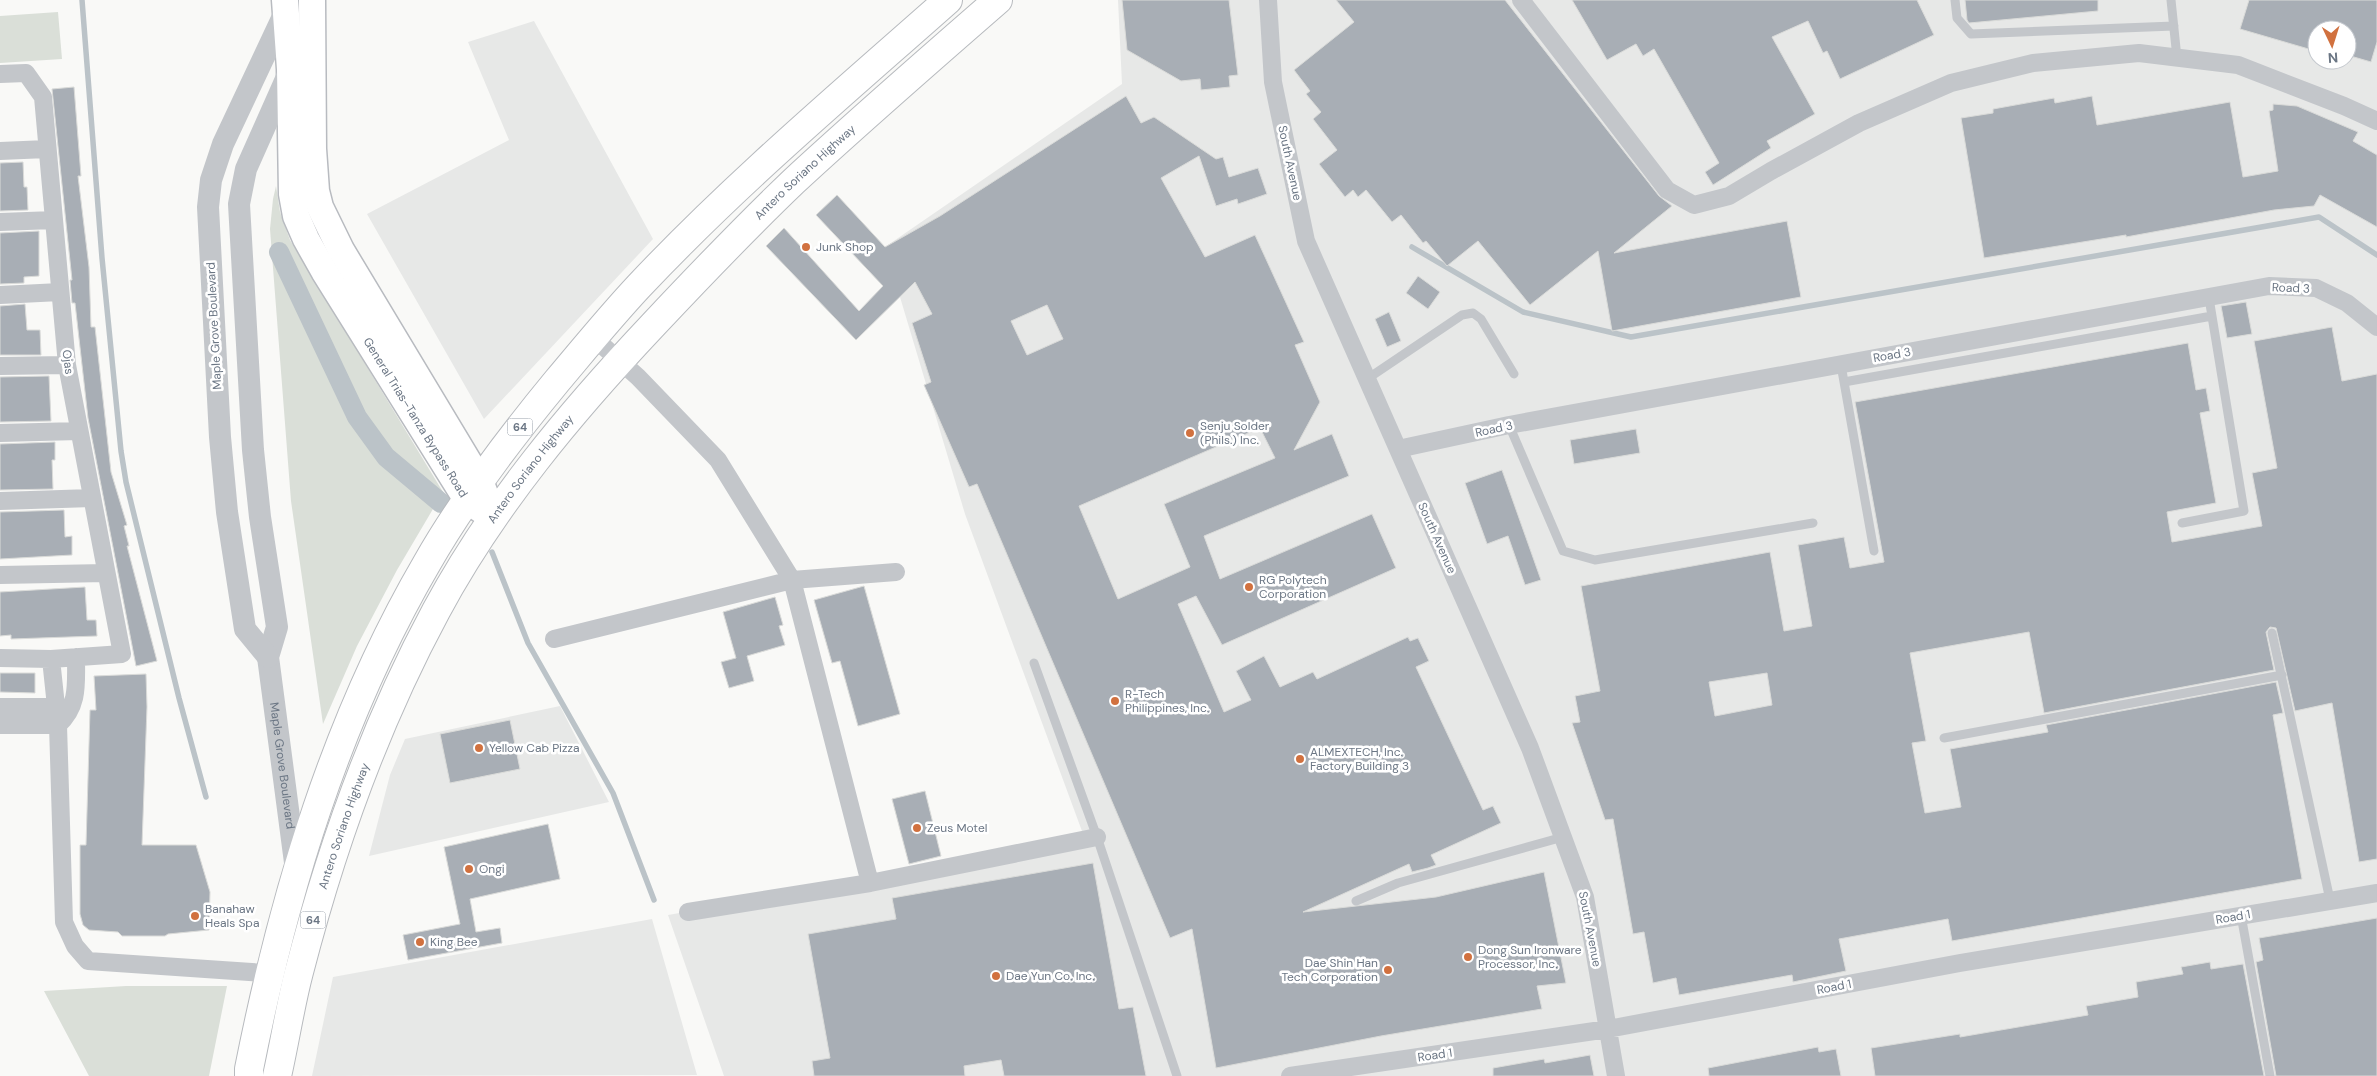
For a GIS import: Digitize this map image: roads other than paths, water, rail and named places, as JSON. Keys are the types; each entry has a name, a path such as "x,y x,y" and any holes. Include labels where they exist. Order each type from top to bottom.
{"main road":[{"name":"64","path":"249,1076 269,973 326,779 366,681 419,576 474,490 534,409 639,286 753,174 948,0"},
{"name":"Antero Soriano Highway","path":"277,1076 298,975 335,850 378,734 437,608 471,551 531,465 620,360 737,237 794,182 998,0"},
{"name":"General Trias–Tanza Bypass Road","path":"286,5 290,69 292,194 300,226 324,271 494,518"},
{"name":"General Trias–Tanza Bypass Road","path":"312,6 313,148 316,191 320,207 474,490"}],"street":[{"name":"South Avenue","path":"1268,0 1273,82 1306,240 1530,748 1585,897 1616,1076"},
{"path":"1521,0 1667,190 1694,205 1729,196 1859,123 1951,83 2032,62 2139,53 2238,65 2344,106 2377,122"},
{"name":"Maple Grove Boulevard","path":"268,657 245,629 227,512 220,428 208,207 211,180 223,144 286,5"},
{"name":"Maple Grove Boulevard","path":"290,69 246,169 239,204 254,450 260,516 277,627 268,657 297,874"},
{"name":"Ojas","path":"0,74 26,72 43,97 67,364 122,654 76,657"},
{"path":"0,151 47,149"},
{"path":"0,222 54,220"},
{"name":"Road 3","path":"1398,449 1509,425 1842,373 2269,286 2316,288 2347,303 2377,327"},
{"path":"0,295 60,292"},
{"path":"594,338 620,360 718,460 792,580 870,883"},
{"path":"0,366 67,364"},
{"path":"0,433 79,431"},
{"path":"0,501 92,498"},
{"path":"554,639 792,580 896,572"},
{"path":"0,575 106,573"},
{"path":"0,658 50,659 76,657 75,700 68,714 58,725 0,725"},
{"path":"50,659 58,725 64,922 75,946 88,961 298,975"},
{"path":"0,708 56,708"},
{"path":"688,912 870,883 1097,837"},
{"name":"Road 1","path":"1290,1076 1608,1029 1950,965 2377,893"}],"lane":[{"path":"1955,0 1957,18 1971,34 2174,26"},
{"path":"2171,0 2176,58"},
{"path":"2182,523 2244,511 2209,298"},
{"path":"1367,379 1462,314 1473,314 1480,319 1514,374"},
{"path":"1874,551 1842,373 2212,316"},
{"path":"1509,425 1563,551 1595,560 1813,523"},
{"path":"2272,633 2330,900"},
{"path":"1034,663 1097,837 1177,1076"},
{"path":"1944,738 2282,674"},
{"path":"1356,901 1398,883 1563,837"},
{"path":"2240,915 2270,1076"}],"waterway":[{"path":"82,0 102,258 121,451 126,482 179,698 206,797"},
{"path":"1412,247 1523,312 1631,337 2319,217 2377,255"},
{"path":"279,252 357,417 386,457 441,503"},
{"path":"492,552 528,643 613,793 654,900"}],"place":[{"name":"Junk Shop","path":"806,247"},
{"name":"Senju Solder (Phils.) Inc.","path":"1190,433"},
{"name":"RG Polytech Corporation","path":"1249,587"},
{"name":"R-Tech Philippines, Inc.","path":"1115,701"},
{"name":"Yellow Cab Pizza","path":"479,748"},
{"name":"ALMEXTECH, Inc. Factory Building 3","path":"1300,759"},
{"name":"Zeus Motel","path":"917,828"},
{"name":"Ongi","path":"469,869"},
{"name":"Banahaw Heals Spa","path":"195,916"},
{"name":"King Bee","path":"420,942"},
{"name":"Dong Sun Ironware Processor, Inc.","path":"1468,957"},
{"name":"Dae Shin Han Tech Corporation","path":"1388,970"},
{"name":"Dae Yun Co. Inc.","path":"996,976"}]}
